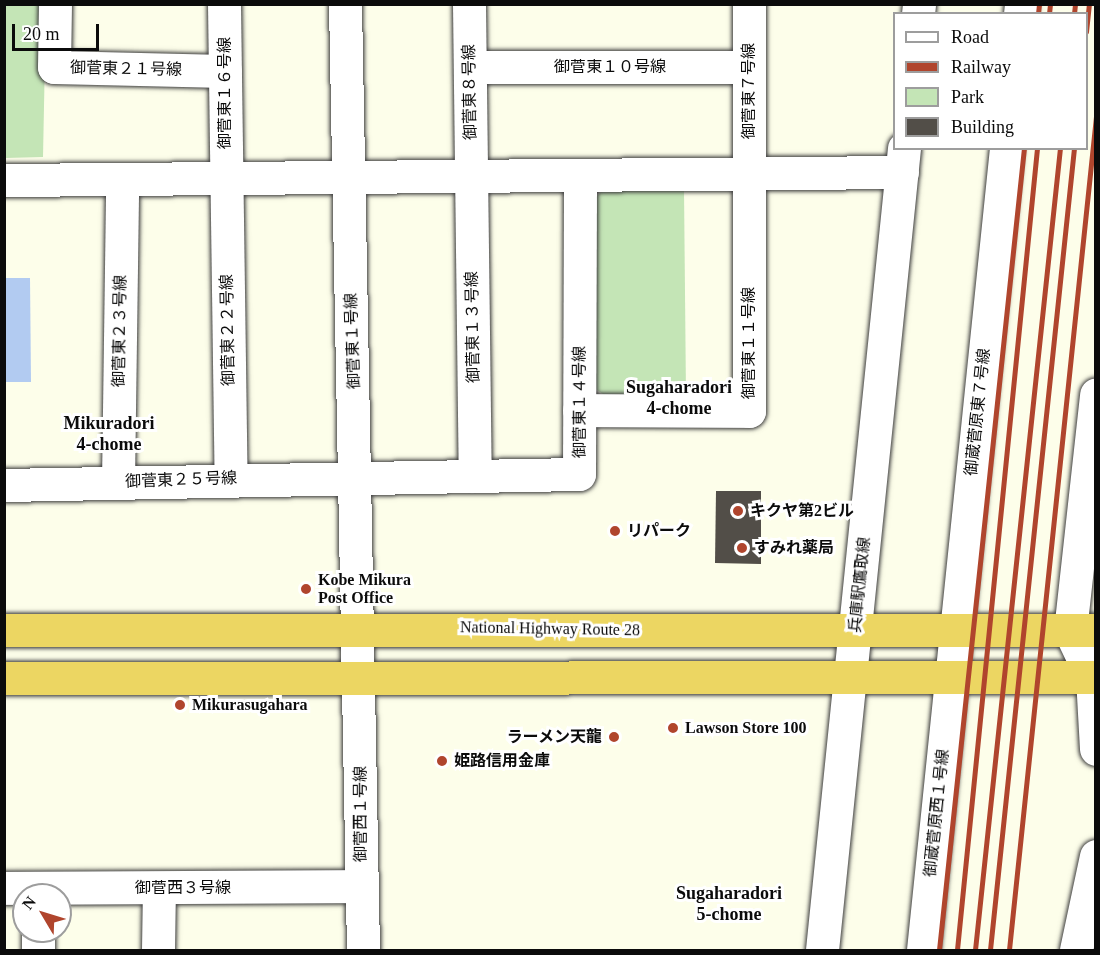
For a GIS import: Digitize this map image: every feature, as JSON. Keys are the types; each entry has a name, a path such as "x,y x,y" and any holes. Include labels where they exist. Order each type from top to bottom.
{"highway":[{"name":"National Highway Route 28","path":"4,630 360,627 855,632 1083,630"},
{"path":"4,678 851,675 1094,677"}],"street":[{"name":"御菅東２１号線","path":"55,4 54,68 225,71"},
{"name":"御菅東１６号線","path":"224,4 225,181"},
{"name":"御菅東１号線","path":"345,4 360,677"},
{"name":"御菅東８号線","path":"469,4 471,179"},
{"name":"御菅東７号線","path":"749,4 749,178"},
{"name":"御菅東１０号線","path":"470,67 749,67"},
{"name":"御蔵菅原東７号線","path":"951,676 1006,150"},
{"path":"4,180 749,178 903,160"},
{"name":"兵庫駅鷹取線","path":"822,951 903,160"},
{"name":"御菅東１１号線","path":"579,410 749,411 749,178"},
{"name":"御菅東１３号線","path":"471,179 475,476"},
{"name":"御菅東１４号線","path":"357,478 579,474 580,179"},
{"name":"御菅東２３号線","path":"118,482 122,181"},
{"name":"御菅東２２号線","path":"225,181 231,478"},
{"path":"1095,394 1083,630 1094,677 1095,749"},
{"name":"御菅東２５号線","path":"4,485 231,478 357,478"},
{"name":"御蔵菅原西１号線","path":"923,951 951,676"},
{"name":"御菅西１号線","path":"360,677 363,951"},
{"path":"1076,951 1095,856"},
{"name":"御菅西３号線","path":"72,891 362,886"},
{"path":"158,951 159,888"}],"green space":[{"path":"4,5 46,5 43,157 5,158"},
{"path":"684,189 686,395 607,397 593,387 592,201 602,191"}],"water":[{"path":"5,278 30,278 31,382 5,382"}],"building":[{"name":"キクヤ第2ビル","path":"716,491 761,491 761,564 715,563"}],"railway":[{"path":"1038,12 1039,4"},
{"path":"1049,12 1050,4"},
{"path":"1074,12 1075,4"},
{"path":"1088,13 1089,4"},
{"path":"1009,950 1096,117"},
{"path":"939,950 1024,150"},
{"path":"957,950 1037,150"},
{"path":"975,950 1060,150"},
{"path":"990,950 1074,150"}],"place":[{"name":"キクヤ第2ビル","path":"738,511"},
{"name":"リパーク","path":"615,531"},
{"name":"すみれ薬局","path":"742,548"},
{"name":"Kobe Mikura Post Office","path":"306,589"},
{"name":"Mikurasugahara","path":"180,705"},
{"name":"Lawson Store 100","path":"673,728"},
{"name":"ラーメン天龍","path":"614,737"},
{"name":"姫路信用金庫","path":"442,761"}],"district":[{"name":"Sugaharadori 4-chome","path":"679,398"},
{"name":"Mikuradori 4-chome","path":"109,434"},
{"name":"Sugaharadori 5-chome","path":"729,904"}]}
